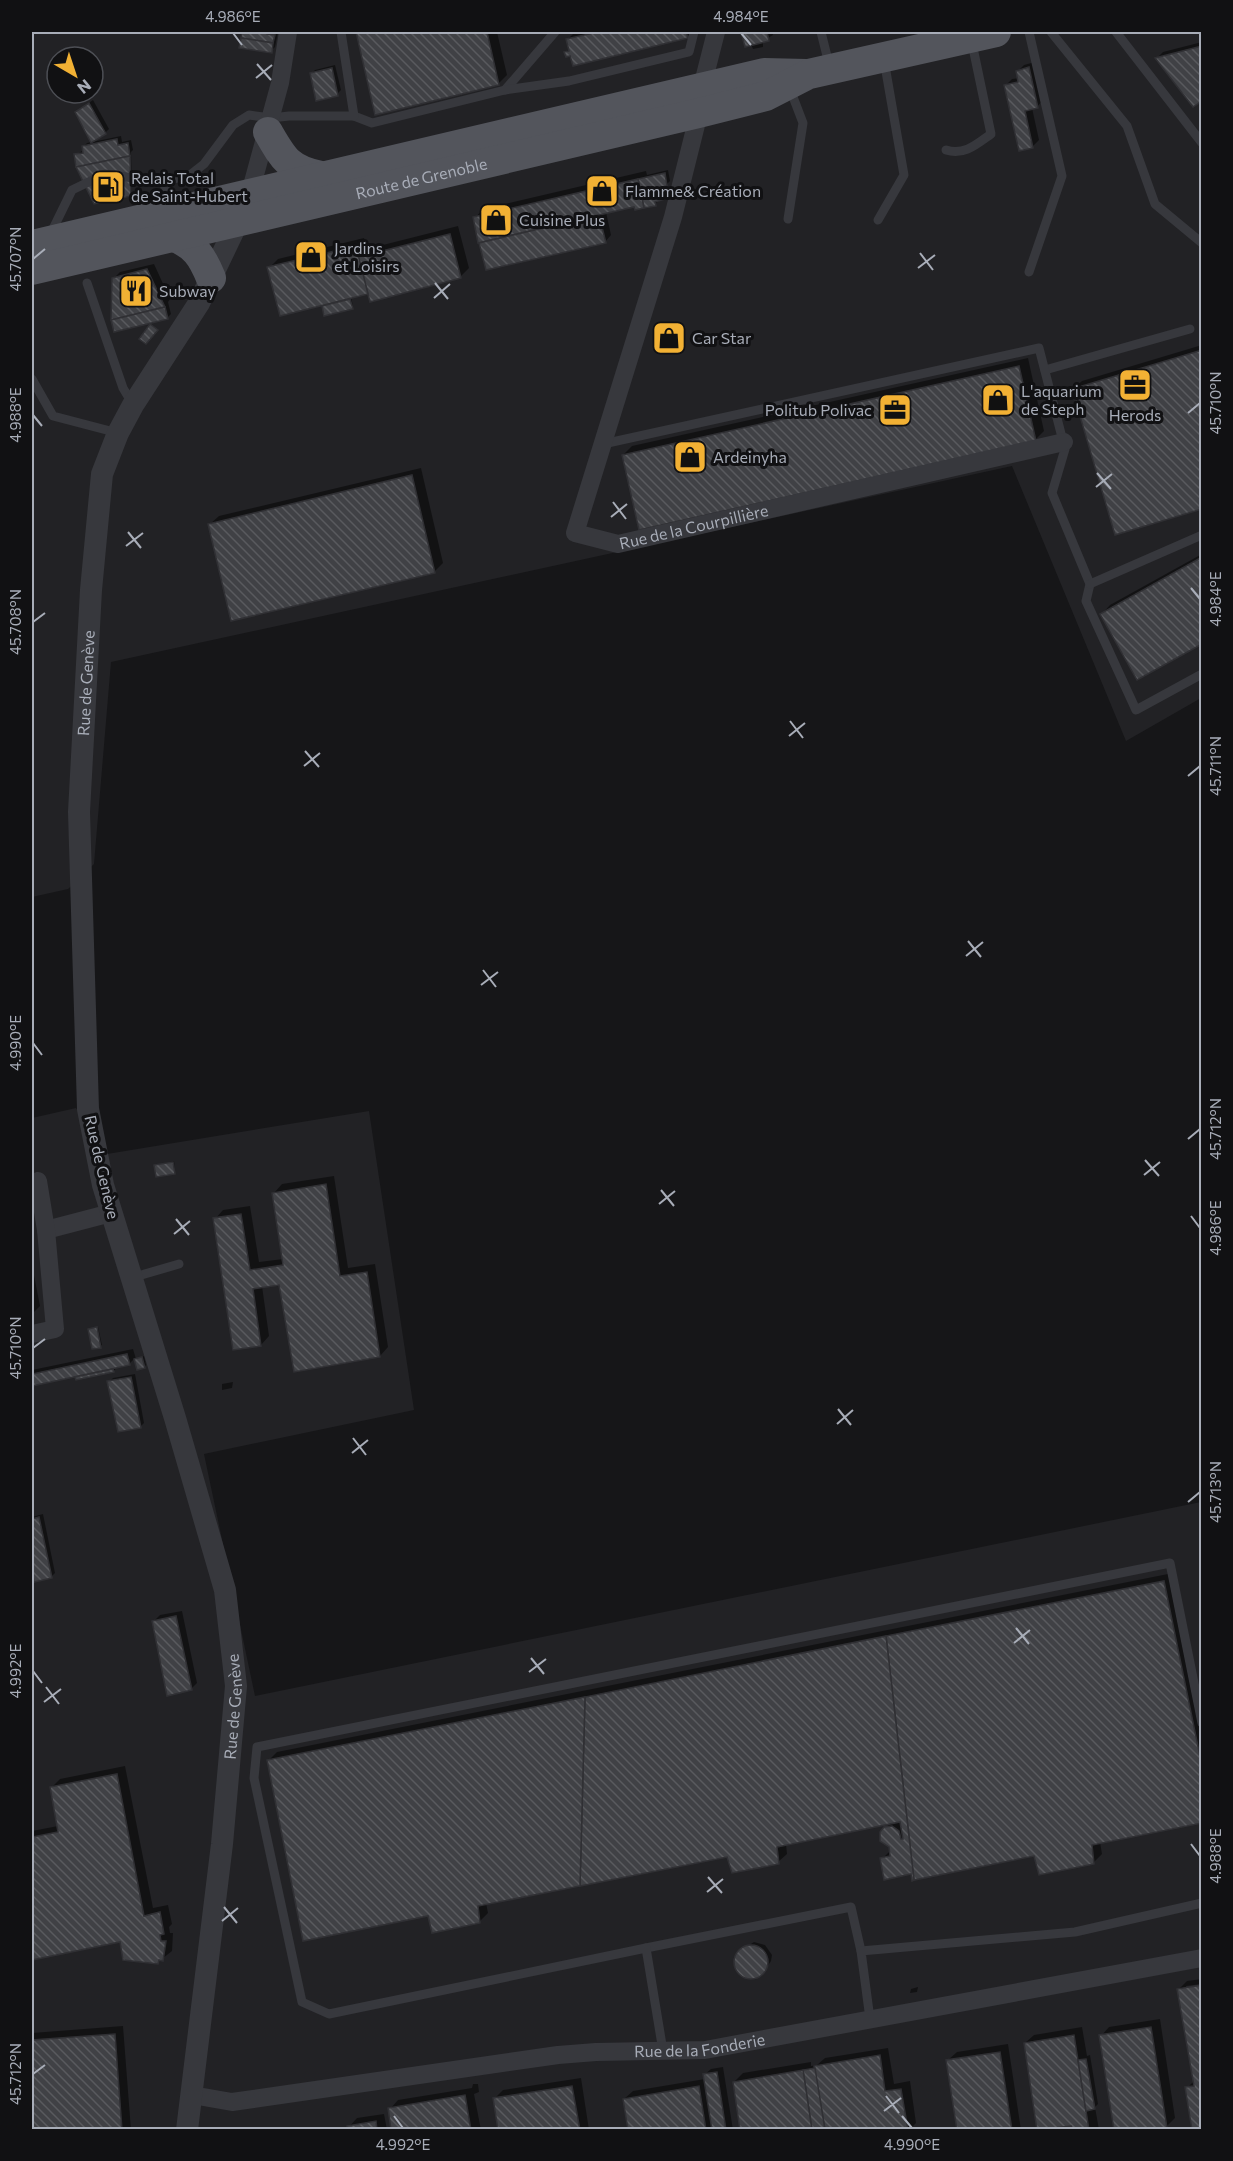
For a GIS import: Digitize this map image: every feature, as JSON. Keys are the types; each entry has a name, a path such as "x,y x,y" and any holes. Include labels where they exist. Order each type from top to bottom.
{"main road":[{"name":"Route de Grenoble","path":"37,250 177,223 700,100 764,73 809,76 983,34"},
{"name":"Route de Grenoble","path":"244,207 321,176 511,131 700,100"},
{"path":"269,125 287,162 304,173 321,176"},
{"path":"37,250 68,250 157,229 195,217 293,196 443,159 511,131"},
{"path":"177,223 187,242 202,258 211,278"},
{"name":"Route de Grenoble","path":"32,270 177,223"}],"street":[{"path":"244,207 280,83 288,32"},
{"name":"Rue de la Courpillière","path":"716,32 673,217 575,533 618,544 1064,442"},
{"name":"Rue de Genève","path":"187,2130 222,1844 236,1686 225,1590 176,1418 103,1185 88,1109 79,812 91,591 102,474 118,433 199,303 244,207"},
{"path":"32,1334 56,1329 46,1230 38,1181"},
{"path":"46,1230 111,1213"},
{"name":"Rue de la Fonderie","path":"192,2095 232,2102 558,2055 705,2050 1202,1958"}],"lane":[{"path":"341,32 354,116"},
{"path":"505,90 555,32"},
{"path":"37,250 72,190 105,174 162,182 190,175 204,164 233,125 249,115 269,125 289,116 354,116 372,123 505,90 569,81 689,52 694,32"},
{"path":"788,219 809,76 821,32"},
{"path":"1029,32 1062,176 1029,272"},
{"path":"1051,32 1127,126 1155,204 1202,243"},
{"path":"1116,32 1202,143"},
{"path":"946,150 954,153 969,149 991,134 983,34"},
{"path":"878,219 904,175 883,57"},
{"path":"162,182 177,223"},
{"path":"87,283 123,388 134,405"},
{"path":"1045,370 1190,329"},
{"path":"603,444 1039,348 1065,449 1052,493 1090,584 1086,601 1136,710 1202,674"},
{"path":"32,379 53,416 118,433"},
{"path":"1090,584 1202,535"},
{"path":"131,1278 178,1264"},
{"path":"870,2019 861,1951 851,1906 329,2014 302,2001 254,1778 257,1747 1170,1563 1202,1723"},
{"path":"861,1951 1075,1932 1202,1903"},
{"path":"646,1948 663,2051"}],"shaded area":[{"path":"32,32 1201,32 1201,698 1126,741 1012,466 111,662 94,864 68,889 32,897"},
{"path":"76,1108 107,1154 369,1111 414,1410 204,1454 255,1696 1201,1502 1201,2129 32,2129 32,1118"}],"building":[{"path":"242,32 267,32 267,34 275,35 273,43 241,38"},
{"path":"356,32 487,32 499,85 375,115"},
{"path":"598,32 686,32 688,38 573,66 570,56 566,57 564,52 569,51 566,39"},
{"path":"741,32 767,32 769,41 745,47"},
{"path":"241,38 273,43 272,53 239,48"},
{"path":"1202,46 1202,101 1193,107 1155,58"},
{"path":"1029,67 1038,108 1025,111 1033,148 1019,151 1004,85 1018,82 1016,71"},
{"path":"332,68 338,96 316,101 310,73"},
{"path":"90,105 106,134 91,143 75,112"},
{"path":"117,139 118,145 128,143 130,156 76,167 74,154 83,153 82,146"},
{"path":"130,156 131,196 94,204 76,167"},
{"path":"665,173 667,186 662,187 665,199 655,202 656,206 644,208 638,179"},
{"path":"638,179 644,208 635,210 634,207 478,243 473,217"},
{"path":"599,215 606,243 486,270 479,243"},
{"path":"450,234 461,278 370,302 358,257"},
{"path":"356,246 368,294 280,316 267,267"},
{"path":"147,269 165,307 111,320 112,278"},
{"path":"350,299 353,309 324,316 322,306"},
{"path":"165,307 168,319 114,332 111,320"},
{"path":"150,324 158,330 146,344 139,339"},
{"path":"1202,350 1202,509 1115,535 1072,389"},
{"path":"1019,366 1036,441 639,530 622,455"},
{"path":"412,475 435,573 231,621 208,524"},
{"path":"1202,557 1202,644 1137,680 1100,614"},
{"path":"173,1162 175,1174 156,1177 154,1165"},
{"path":"326,1184 340,1276 367,1272 380,1357 294,1372 279,1285 253,1289 261,1346 233,1350 213,1218 241,1214 250,1270 283,1265 272,1193"},
{"path":"97,1327 101,1348 92,1349 88,1329"},
{"path":"127,1354 130,1365 32,1386 32,1374"},
{"path":"142,1357 145,1368 137,1370 134,1359"},
{"path":"113,1369 114,1372 76,1380 75,1377"},
{"path":"131,1377 141,1428 118,1432 107,1381"},
{"path":"39,1517 52,1578 34,1582 32,1519"},
{"path":"1164,1581 1202,1766 1202,1823 1092,1845 1094,1864 1039,1875 1034,1856 914,1880 886,1636"},
{"path":"176,1616 192,1690 167,1696 152,1621"},
{"path":"886,1636 914,1880 912,1881 911,1874 884,1880 880,1858 890,1856 889,1847 880,1841 880,1832 884,1827 892,1826 899,1831 903,1839 900,1822 777,1847 779,1864 732,1873 727,1857 580,1886 585,1697"},
{"path":"585,1697 580,1886 478,1906 480,1923 432,1933 428,1916 303,1941 267,1760"},
{"path":"117,1774 144,1916 160,1912 164,1934 160,1935 161,1941 166,1941 163,1961 159,1960 158,1964 123,1960 120,1942 32,1960 32,1837 58,1832 50,1787"},
{"path":"751,1945 763,1950 768,1962 763,1974 751,1979 739,1974 734,1962 739,1950"},
{"path":"1202,1985 1202,2129 1192,2130 1185,2087 1194,2086 1177,1989"},
{"path":"1151,2027 1167,2128 1114,2130 1099,2035"},
{"path":"115,2034 122,2130 32,2130 32,2040"},
{"path":"1074,2035 1089,2130 1072,2130 1071,2126 1037,2130 1024,2043"},
{"path":"1000,2052 1012,2130 957,2130 946,2060"},
{"path":"880,2055 885,2091 901,2089 908,2130 825,2130 814,2066"},
{"path":"1086,2059 1095,2109 1086,2111 1078,2060"},
{"path":"815,2068 825,2130 812,2130 803,2070"},
{"path":"803,2070 812,2130 740,2130 733,2082"},
{"path":"717,2072 726,2130 712,2130 703,2074"},
{"path":"572,2086 580,2130 498,2130 493,2098"},
{"path":"699,2086 706,2130 628,2130 623,2099"},
{"path":"465,2095 471,2130 391,2130 388,2108"},
{"path":"376,2121 377,2130 348,2130 347,2126"}],"place":[{"name":"Relais Total de Saint-Hubert","path":"108,187"},
{"name":"Flamme& Création","path":"602,191"},
{"name":"Cuisine Plus","path":"496,220"},
{"name":"Jardins et Loisirs","path":"311,257"},
{"name":"Subway","path":"136,291"},
{"name":"Car Star","path":"669,338"},
{"name":"Herods","path":"1135,385"},
{"name":"L'aquarium de Steph","path":"998,400"},
{"name":"Politub Polivac","path":"895,410"},
{"name":"Ardeinyha","path":"690,457"}]}
